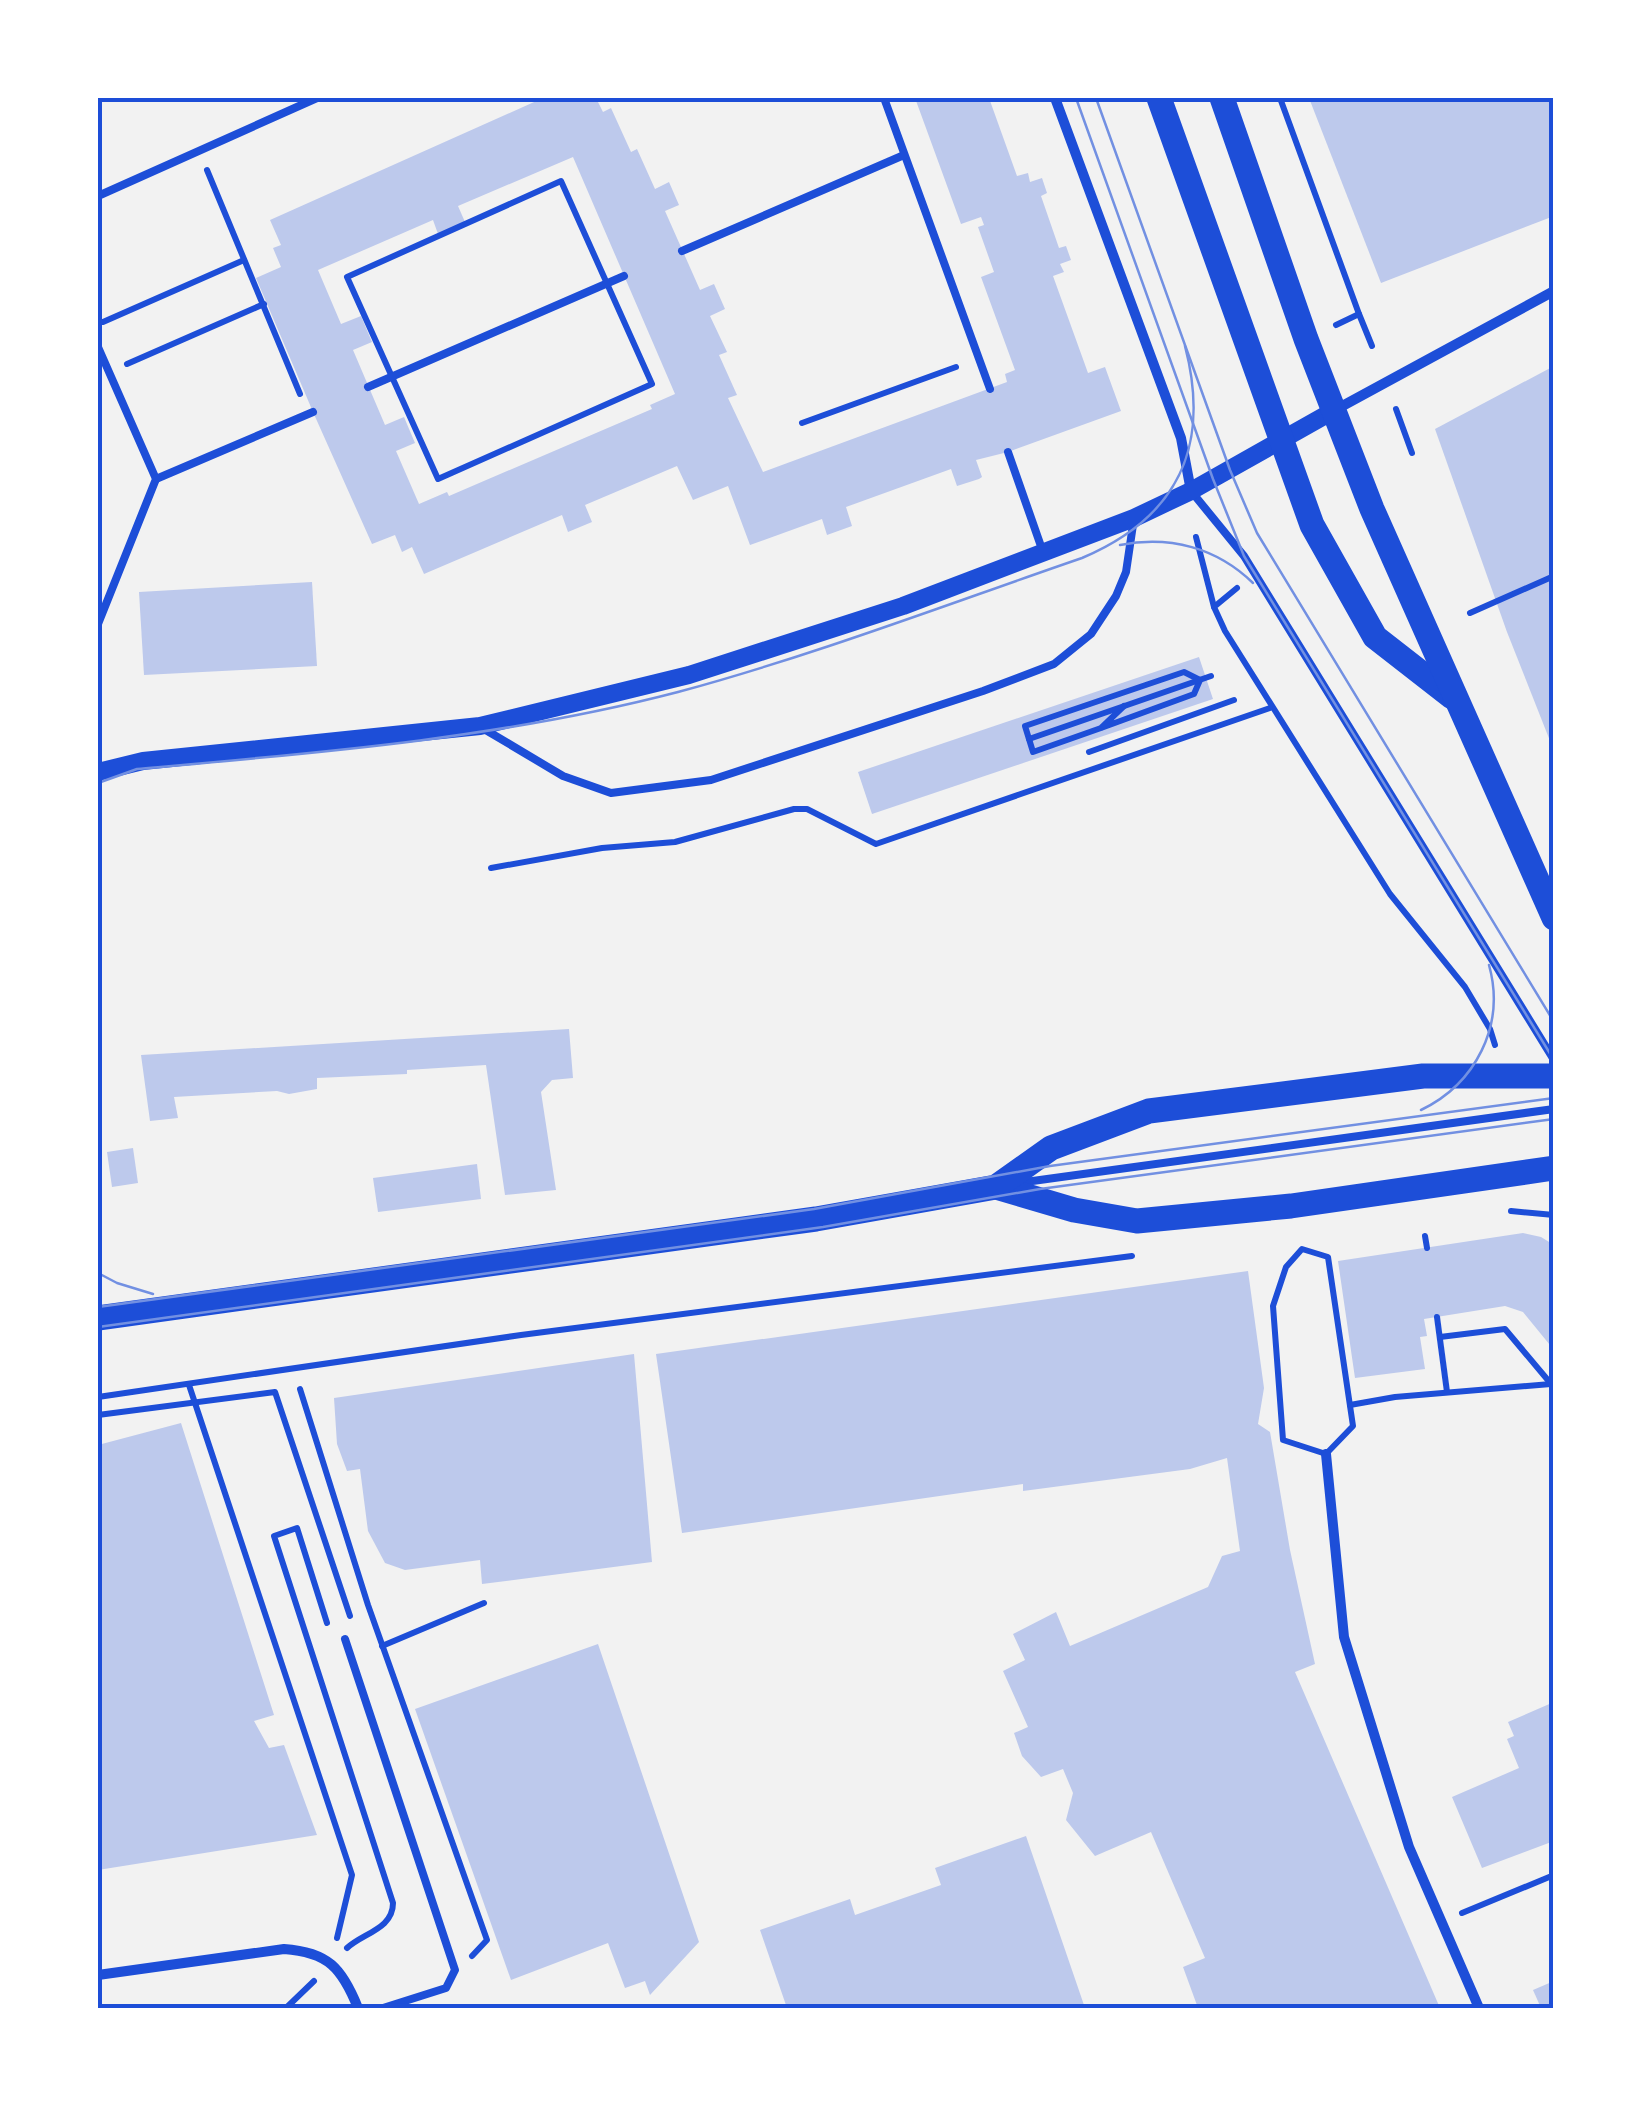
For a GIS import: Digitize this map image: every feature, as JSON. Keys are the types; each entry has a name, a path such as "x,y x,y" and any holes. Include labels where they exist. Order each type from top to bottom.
{"main road":[{"path":"1159,98 1312,525 1374,637 1454,698"},
{"path":"1222,98 1333,411 1454,698 1554,918"},
{"path":"98,1318 816,1220 996,1187 1051,1148 1149,1111 1424,1076 1554,1076"},
{"path":"996,1187 1074,1210 1137,1221 1291,1206 1554,1168"}],"street":[{"path":"1055,98 1180,438 1192,492"},
{"path":"98,772 143,762 480,726 689,675 903,606 1044,554 1192,492 1554,291"},
{"path":"1326,1454 1344,1636 1409,1848 1479,2008"},
{"path":"98,1975 284,1949 310,1951 341,1973 358,2008"}],"lane":[{"path":"98,196 317,98"},
{"path":"884,98 990,389"},
{"path":"682,251 904,156"},
{"path":"368,387 624,276"},
{"path":"98,346 156,479"},
{"path":"98,624 156,479 311,412"},
{"path":"1008,452 1044,554"},
{"path":"1192,492 1244,556 1554,1060"},
{"path":"480,726 564,776 611,793 730,774 982,692 1054,664 1090,634 1116,596 1126,572 1134,518"},
{"path":"996,1187 1554,1109"},
{"path":"346,1639 455,1970 446,1988 383,2008"}],"path":[{"path":"1280,98 1372,346"},
{"path":"198,151 311,412"},
{"path":"98,324 244,260"},
{"path":"108,372 264,304"},
{"path":"1331,327 1359,314"},
{"path":"802,423 942,372"},
{"path":"1396,408 1412,452"},
{"path":"1192,492 1196,548 1214,607"},
{"path":"1470,613 1554,576"},
{"path":"1184,672 1200,680 1194,694 1033,752 1024,726 1184,672"},
{"path":"1028,739 1212,676"},
{"path":"1089,752 1234,700"},
{"path":"1092,706 1124,706"},
{"path":"1101,728 1124,706"},
{"path":"491,868 602,848 675,842 794,809 807,809 876,844 1270,708 1390,894 1465,986 1490,1029 1504,1074"},
{"path":"1497,1213 1554,1216"},
{"path":"1425,1236 1427,1248"},
{"path":"1302,1249 1328,1256 1350,1405 1353,1426 1326,1454 1284,1440 1273,1306 1286,1266 1302,1249"},
{"path":"98,1397 521,1336 1134,1256"},
{"path":"1438,1318 1447,1392"},
{"path":"1440,1337 1505,1329 1552,1386"},
{"path":"189,1385 352,1875 331,1964 286,2008"},
{"path":"1350,1405 1447,1392 1552,1386"},
{"path":"300,1389 382,1646 487,1940 455,1970"},
{"path":"98,1415 276,1392"},
{"path":"382,1646 484,1603"},
{"path":"1441,1922 1554,1875"}],"building":[{"path":"543,98 596,98 603,112 611,108 631,152 637,149 655,189 669,182 679,205 665,211 700,290 714,284 725,309 710,316 727,352 719,355 737,395 728,398 763,472 1007,382 1005,374 1015,370 981,277 994,272 978,227 984,225 981,217 961,224 915,98 989,98 1017,176 1028,173 1030,182 1042,178 1047,193 1041,196 1059,248 1066,246 1071,260 1060,264 1064,272 1053,276 1088,373 1105,367 1121,411 976,460 982,477 979,479 957,486 951,469 846,507 852,526 827,535 822,519 750,545 728,486 693,500 677,466 585,505 592,522 568,532 562,515 424,574 412,547 402,552 395,535 372,544 313,412 256,278 281,267 273,248 281,245 270,220","holes":["573,157 675,394 650,405 652,409 449,496 447,492 419,504 396,451 415,443 404,417 385,425 353,350 372,342 361,316 341,324 318,270 433,220 438,234 465,222 458,206"]},
{"path":"1309,98 1551,98 1554,216 1381,283"},
{"path":"1554,366 1554,751 1435,429"},
{"path":"312,582 317,666 144,675 139,592"},
{"path":"1199,657 1213,699 872,814 858,772"},
{"path":"569,1029 573,1078 552,1080 541,1092 556,1190 505,1195 486,1065 317,1078 317,1089 289,1094 277,1091 174,1097 178,1118 150,1121 141,1055"},
{"path":"133,1148 138,1183 112,1187 107,1152"},
{"path":"477,1164 481,1199 378,1212 373,1178"},
{"path":"1523,1233 1554,1245 1554,1350 1523,1312 1505,1306 1424,1319 1427,1336 1420,1337 1425,1369 1355,1378 1338,1261"},
{"path":"1248,1271 1264,1388 1258,1424 1270,1432 1315,1664 1295,1672 1440,2008 1198,2008 1183,1967 1205,1958 1151,1832 1095,1856 1066,1820 1073,1793 1063,1769 1041,1777 1022,1756 1014,1733 1028,1727 1003,1671 1025,1660 1013,1634 1056,1612 1070,1646 1208,1587 1222,1556 1240,1551 1227,1458 1190,1469 1023,1491 1023,1484 682,1533 656,1354"},
{"path":"634,1354 652,1562 482,1584 480,1560 405,1570 385,1563 368,1531 360,1469 347,1471 337,1444 334,1398"},
{"path":"181,1423 274,1715 254,1721 269,1748 284,1745 317,1835 98,1870 98,1445"},
{"path":"598,1644 699,1942 650,1995 645,1981 625,1988 608,1943 511,1980 415,1709"},
{"path":"1554,1702 1554,1841 1482,1868 1452,1797 1519,1768 1507,1739 1514,1736 1508,1722"},
{"path":"1026,1836 1085,2008 787,2008 760,1930 850,1899 855,1915 941,1885 935,1868"},
{"path":"1554,1981 1554,2008 1541,2008 1533,1990"}],"tram line":[{"path":"1076,98 1244,556 1554,1060"},
{"path":"1096,98 1230,470 1257,533 1554,1022"},
{"path":"98,783 137,769 409,742 612,708 780,662 1082,558 1143,522 1180,474 1194,416 1185,346"},
{"path":"1120,545 1157,542 1192,547 1224,561 1253,583"},
{"path":"1421,1110 1457,1085 1482,1051 1493,1010 1489,965"},
{"path":"98,1307 814,1209 1050,1166 1554,1098"},
{"path":"98,1327 823,1227 1040,1189 1554,1119"},
{"path":"98,1273 153,1294"}]}
